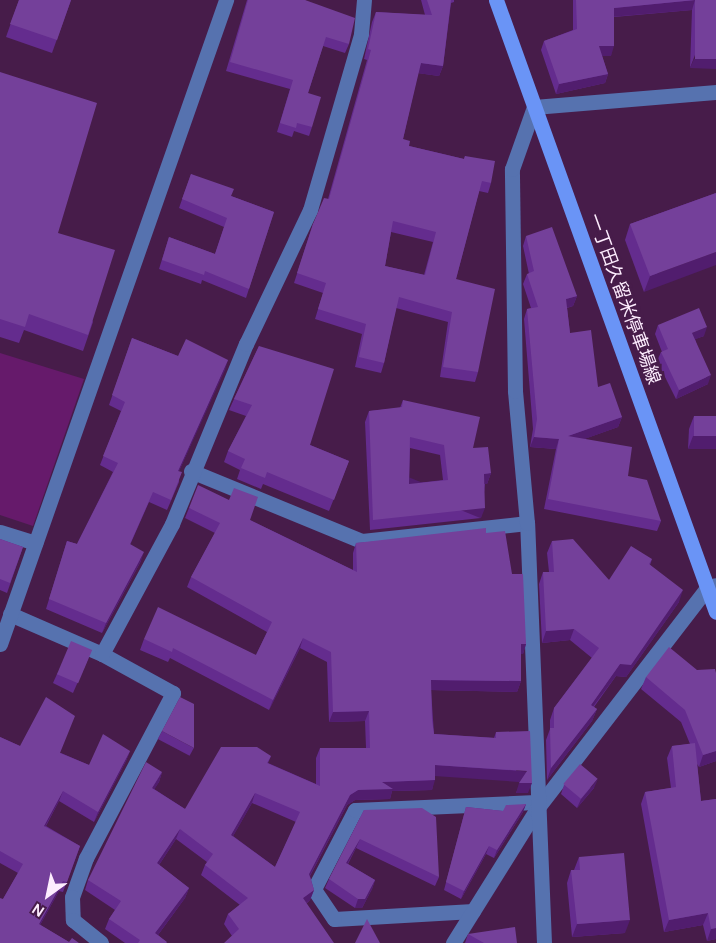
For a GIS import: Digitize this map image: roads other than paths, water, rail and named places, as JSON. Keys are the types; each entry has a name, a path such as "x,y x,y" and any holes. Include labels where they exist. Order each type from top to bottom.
{"main road":[{"name":"一丁田久留米停車場線","path":"496,0 711,586 716,612"}],"street":[{"path":"0,644 226,0"},
{"path":"102,654 172,524 191,471 246,344 310,210 361,34 364,0"},
{"path":"504,22 505,0"},
{"path":"544,943 536,806 527,523 515,392 512,169 534,107 716,92"},
{"path":"191,471 362,541 527,523"},
{"path":"0,532 35,543"},
{"path":"453,943 536,806 711,586"},
{"path":"10,614 102,654 172,693 87,858 72,897 73,920 101,943"},
{"path":"473,911 334,919 314,889 355,810 536,806"}]}
